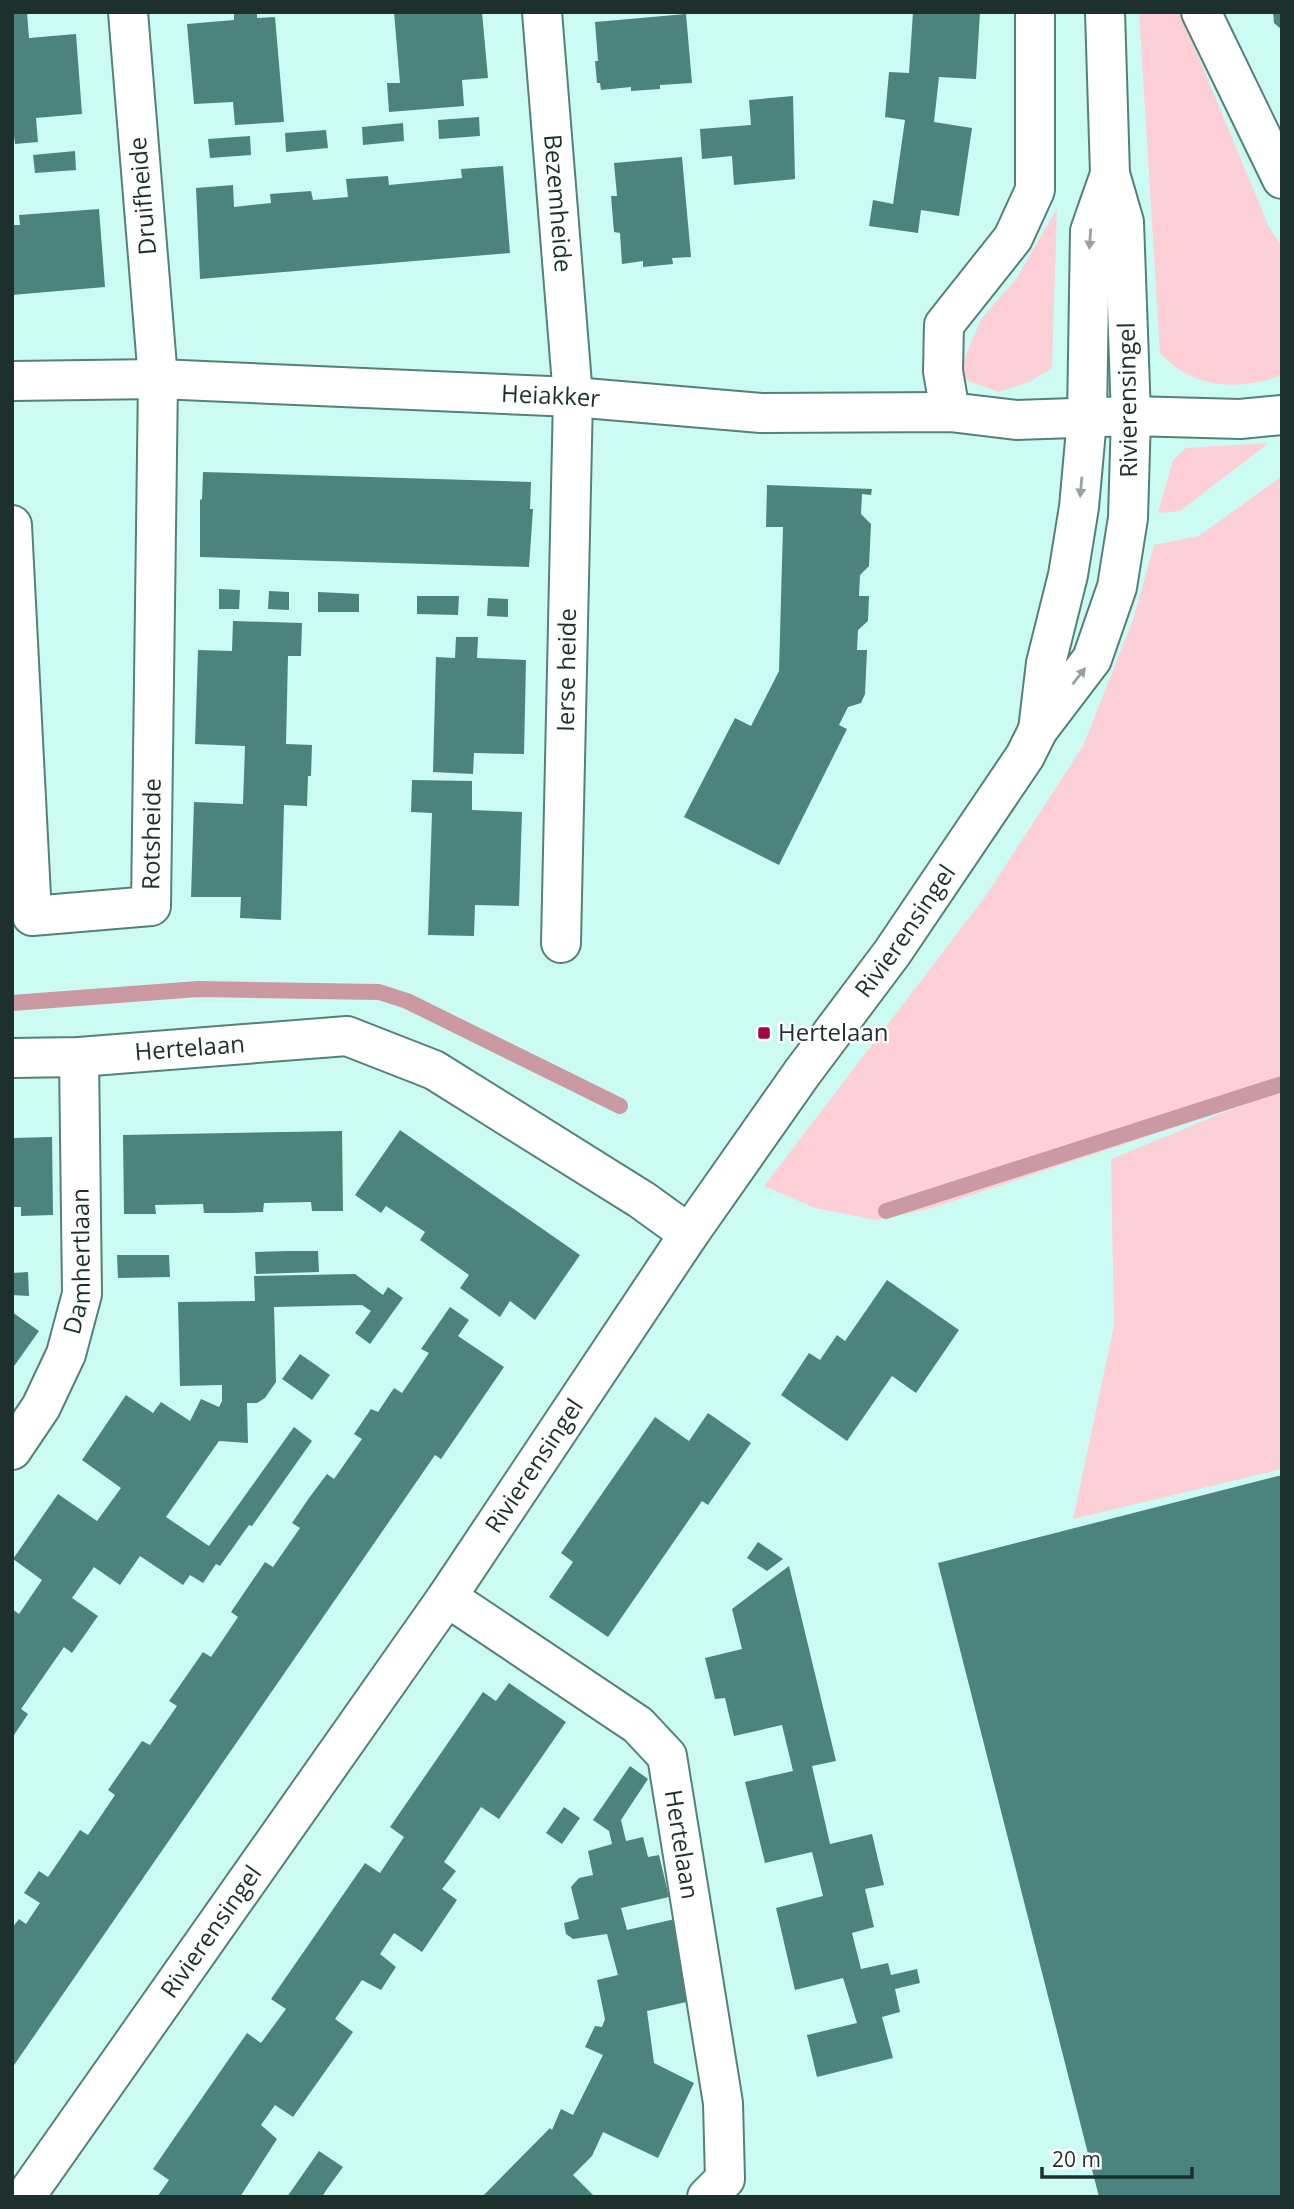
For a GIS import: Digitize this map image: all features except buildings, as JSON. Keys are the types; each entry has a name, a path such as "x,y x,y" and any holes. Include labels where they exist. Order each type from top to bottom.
{"street":[{"name":"Druifheide","path":"128,12 158,379"},
{"name":"Bezemheide","path":"542,12 573,397"},
{"path":"950,412 943,372 944,325 1013,238 1035,190 1035,12"},
{"name":"Rivierensingel","path":"25,2197 447,1597 690,1234 802,1073 892,953 1025,756 1038,730 1093,659 1117,587 1128,518 1131,416 1124,222 1110,174 1105,12"},
{"path":"1201,12 1282,179"},
{"name":"Rivierensingel","path":"1038,730 1046,663 1068,575 1079,507 1087,419 1090,231 1110,174"},
{"name":"Heiakker","path":"12,382 158,379 573,397 761,413 950,412 1016,420 1131,416 1240,419 1282,415"},
{"name":"Rotsheide","path":"12,525 32,916 151,906 158,379"},
{"name":"Ierse heide","path":"561,943 573,397"},
{"name":"Hertelaan","path":"12,1058 79,1057 347,1036 434,1070 642,1200 690,1234"},
{"name":"Damhertlaan","path":"12,1450 41,1407 66,1354 82,1294 79,1057"},
{"name":"Hertelaan","path":"447,1597 638,1724 667,1756 723,2104 725,2179 707,2197"}],"shaded area":[{"path":"1139,12 1180,12 1269,227 1282,247 1282,375 1249,384 1216,384 1186,374 1160,353"},
{"path":"1057,208 1052,368 1029,382 998,392 966,380 961,367 981,319 1016,279"},
{"path":"1269,443 1180,511 1158,513 1173,460 1186,448"},
{"path":"1282,476 1282,1469 1073,1519 1114,1326 1111,1159 1242,1105 932,1208 876,1220 815,1208 764,1186 985,897 1083,746 1133,620 1154,545 1199,536"}],"waterway":[{"path":"12,1003 198,989 379,992 407,1001 620,1106"},
{"path":"886,1211 1282,1084"}],"place":[{"name":"Hertelaan","path":"764,1033"}]}
